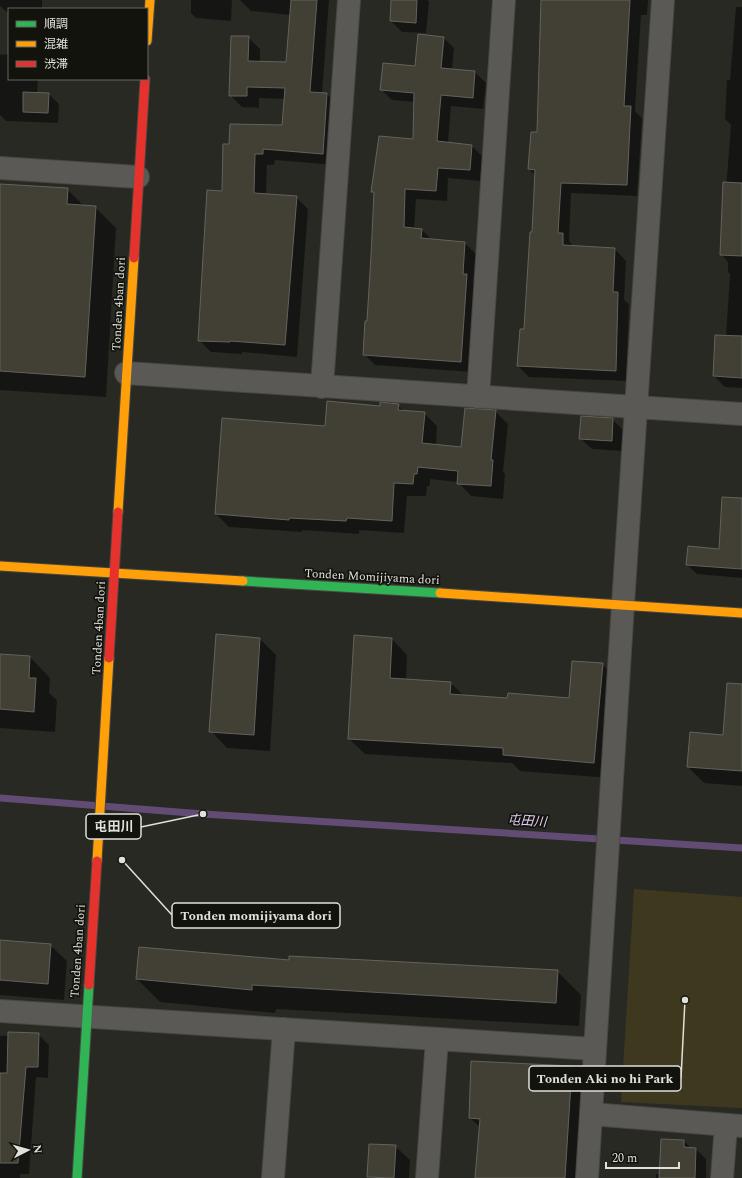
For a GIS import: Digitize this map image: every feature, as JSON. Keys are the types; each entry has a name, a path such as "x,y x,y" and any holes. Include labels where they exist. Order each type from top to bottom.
{"street":[{"path":"148,27 150,0"},
{"path":"322,387 349,0"},
{"path":"478,397 504,0"},
{"path":"587,1178 622,604 664,0"},
{"name":"Tonden 4ban dori","path":"78,1178 86,1016 103,766 145,80"},
{"path":"0,168 138,177"},
{"path":"126,373 742,414"},
{"name":"Tonden Momijiyama dori","path":"0,566 622,604 742,613"},
{"path":"0,1011 594,1049"},
{"path":"273,1178 284,1029"},
{"path":"427,1178 437,1039"},
{"path":"591,1114 734,1126 722,1178"}],"shaded area":[{"path":"634,889 742,897 742,1108 621,1102"}],"building":[{"path":"291,0 317,0 310,92 327,93 323,154 263,149 263,154 255,154 254,193 297,196 285,345 230,341 198,341 207,190 222,191 223,144 229,144 230,124 282,125 285,88 247,87 247,96 229,96 231,36 249,36 248,61 286,62"},
{"path":"391,0 417,0 416,23 390,21"},
{"path":"541,0 630,0 624,106 631,106 627,185 561,183 558,233 563,233 563,245 615,248 613,292 618,292 616,371 517,366 520,329 524,329 530,232 532,232 535,170 528,169 531,132 537,132"},
{"path":"418,34 444,37 441,68 475,71 473,98 441,95 437,141 472,145 470,170 438,168 436,191 405,189 404,227 422,229 421,238 465,242 463,274 467,274 461,362 363,355 365,321 367,321 371,256 374,192 371,192 379,136 413,139 414,93 380,90 383,63 415,66"},
{"path":"23,92 49,93 48,113 23,112"},
{"path":"723,182 742,183 742,256 720,255"},
{"path":"0,184 68,188 67,204 96,206 85,377 0,371"},
{"path":"715,335 742,336 742,378 713,376"},
{"path":"327,401 380,406 380,402 399,404 398,410 425,412 422,443 461,447 465,408 496,410 491,460 493,460 491,486 457,484 458,471 418,467 417,474 414,474 413,484 394,483 392,521 347,518 346,521 289,518 289,520 215,514 222,418 325,426"},
{"path":"581,416 613,418 612,441 579,439"},
{"path":"722,497 742,498 742,569 686,565 688,546 719,549"},
{"path":"216,634 260,638 254,735 209,732"},
{"path":"354,635 392,638 390,678 451,682 450,694 507,698 508,693 569,698 572,661 603,663 594,763 503,755 503,748 348,739"},
{"path":"0,654 30,656 29,678 36,678 34,712 0,709"},
{"path":"727,683 742,684 742,771 687,767 690,732 723,735"},
{"path":"0,940 51,944 48,984 0,980"},
{"path":"139,947 289,960 289,956 558,970 556,1003 252,985 252,990 136,979"},
{"path":"8,1032 39,1033 38,1067 26,1067 18,1163 0,1163 0,1073 7,1073"},
{"path":"471,1061 572,1066 565,1178 475,1178 480,1119 469,1118"},
{"path":"661,1139 684,1140 684,1147 696,1148 695,1178 659,1178"},
{"path":"369,1144 396,1145 394,1178 367,1177"}],"waterway":[{"name":"屯田川","path":"0,798 203,814 742,848"}],"traffic: fast":[{"path":"243,581 440,593"},
{"path":"77,1178 89,985"}],"traffic: slow":[{"path":"148,27 150,0"},
{"path":"118,512 134,258"},
{"path":"0,566 243,581"},
{"path":"440,593 742,613"},
{"path":"97,861 109,658"}],"traffic: jam":[{"path":"134,258 145,80"},
{"path":"109,658 118,512"},
{"path":"89,985 97,861"}],"place":[{"name":"屯田川","path":"203,814"},
{"name":"Tonden momijiyama dori","path":"122,860"},
{"name":"Tonden Aki no hi Park","path":"685,1000"}]}
